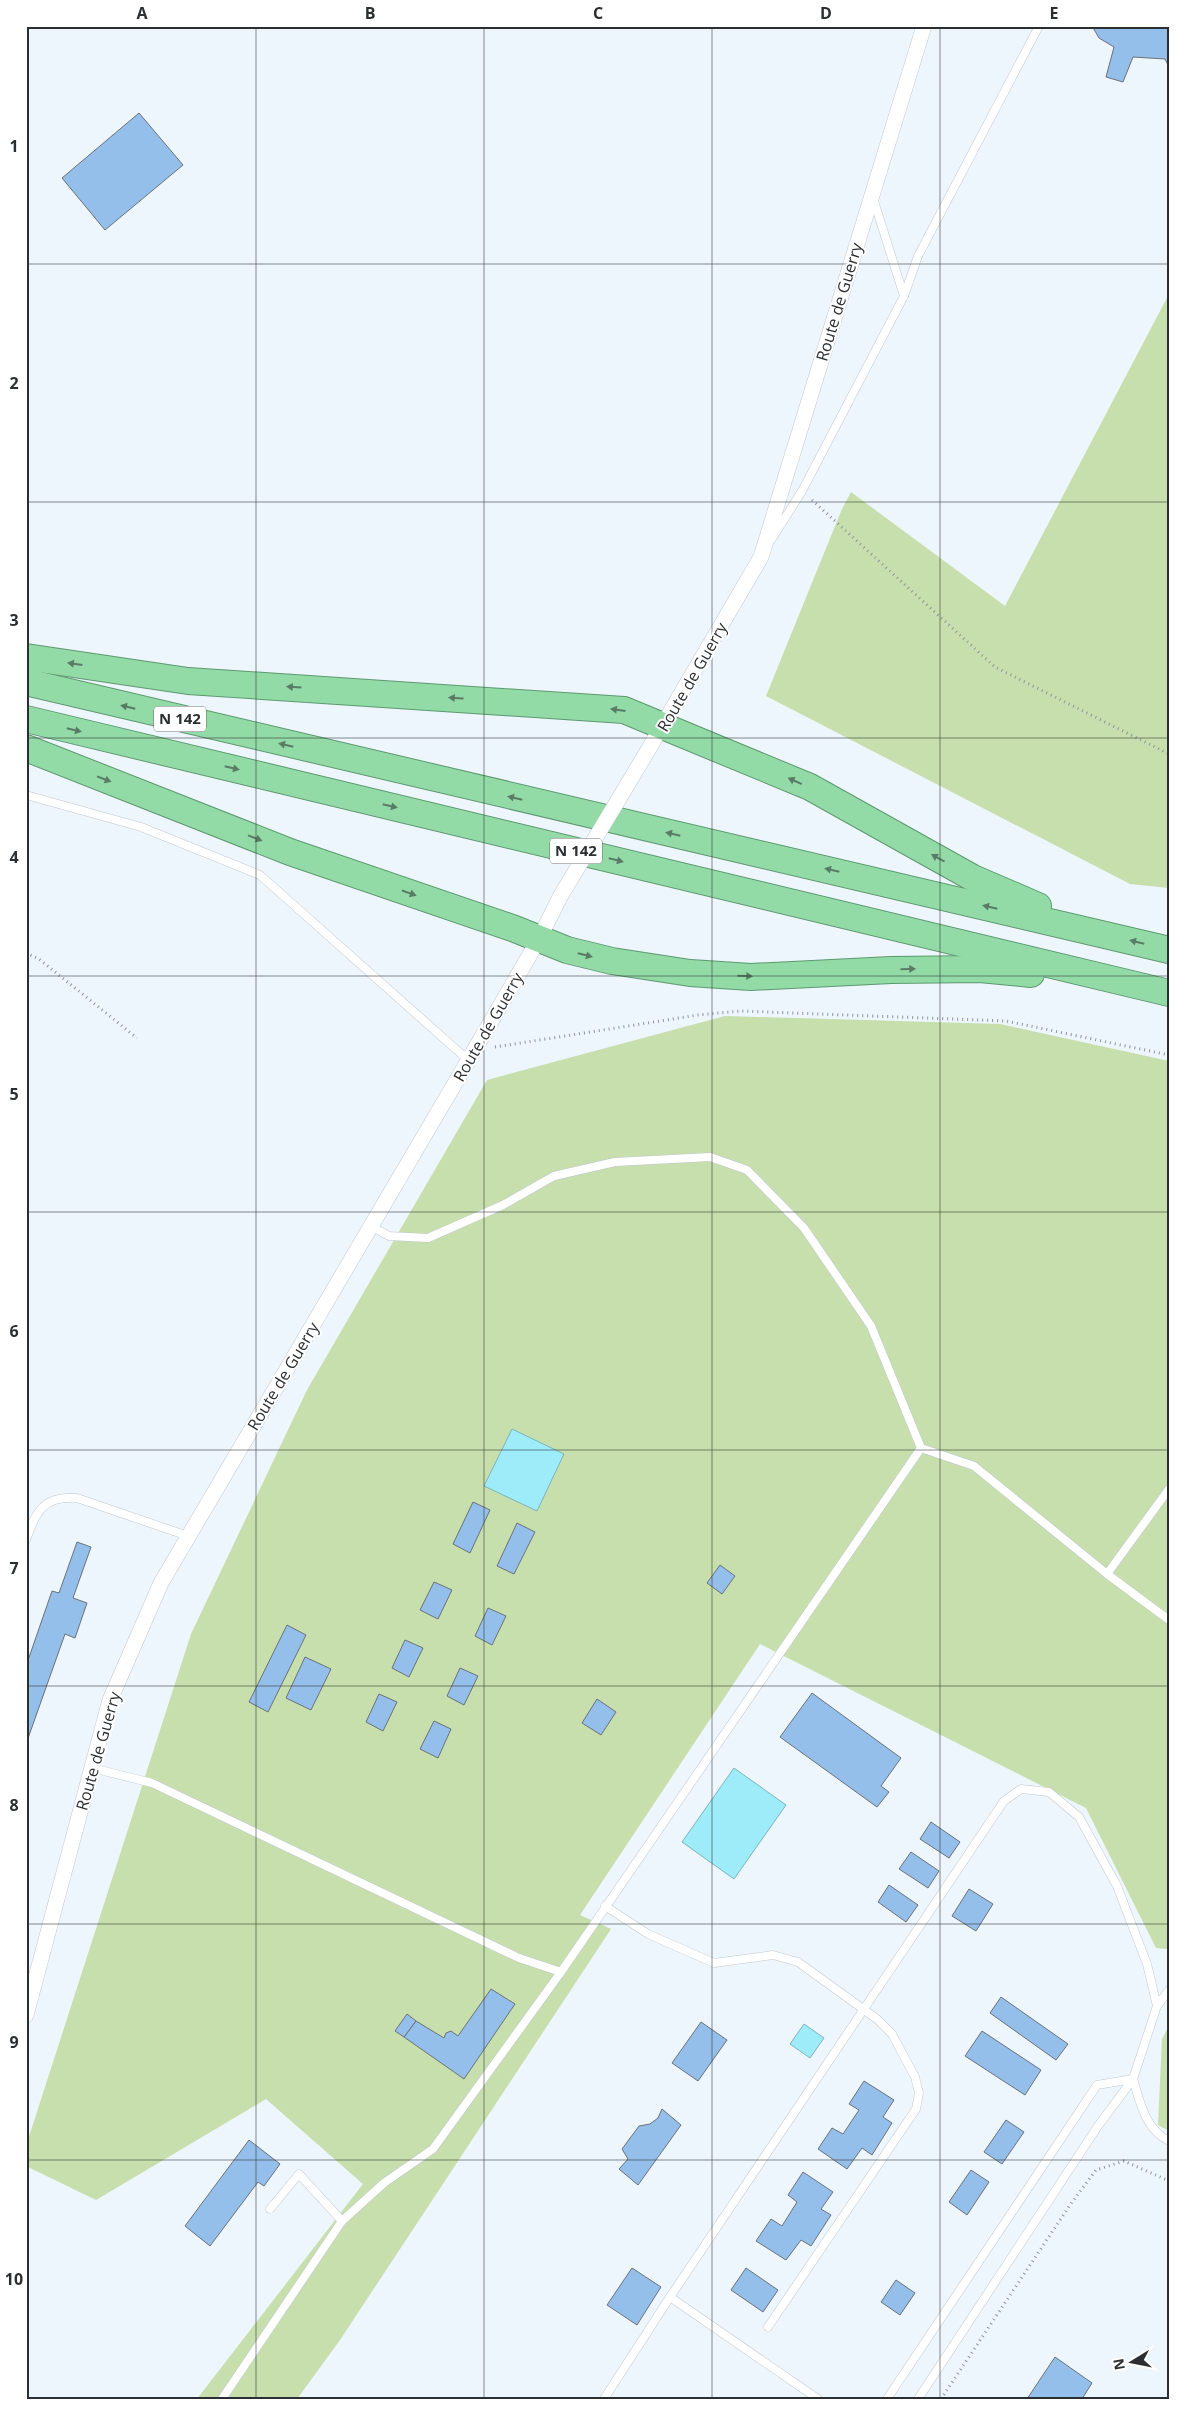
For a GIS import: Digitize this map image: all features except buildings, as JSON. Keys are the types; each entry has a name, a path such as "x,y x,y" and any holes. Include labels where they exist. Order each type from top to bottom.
{"highway":[{"path":"26,657 188,681 624,710 760,764 810,787 973,878 1106,934"},
{"name":"N 142","path":"26,682 334,756 1169,950"},
{"name":"N 142","path":"26,719 1169,993"},
{"path":"26,748 290,852 567,950 612,961 690,973 751,977 891,970 980,969 1126,983"}],"street":[{"name":"Route de Guerry","path":"26,2015 110,1700 161,1583 539,939 560,897 664,726 761,557 924,26"}],"lane":[{"path":"761,557 802,491 904,296 918,256 1039,26"},
{"path":"872,194 904,296"},
{"path":"26,795 141,827 260,876 471,1055"},
{"path":"371,1226 390,1236 428,1238 503,1205 554,1176 615,1162 710,1157 747,1170 804,1228 871,1326 921,1448 974,1466 1107,1574 1169,1620"},
{"path":"222,2399 342,2221 384,2183 433,2149 561,1972 604,1906 921,1448"},
{"path":"1107,1574 1169,1489"},
{"path":"26,1540 34,1517 41,1508 62,1497 77,1498 188,1536"},
{"path":"92,1768 152,1783 519,1958 561,1972"},
{"path":"604,2399 670,2297 1004,1801 1021,1789 1049,1792 1079,1817 1116,1886 1147,1964 1157,2006"},
{"path":"604,1906 648,1934 714,1963 773,1955 798,1962 877,2019 892,2034 915,2077 919,2093 916,2109 768,2327"},
{"path":"918,2399 1098,2126 1133,2079 1157,2006 1169,1990"},
{"path":"1133,2079 1144,2115 1159,2136 1169,2140"},
{"path":"887,2399 1096,2085 1133,2079"},
{"path":"270,2209 299,2174 342,2221"},
{"path":"670,2297 817,2398"}],"path":[{"path":"802,491 995,668 1169,754"},
{"path":"26,953 39,959 137,1038"},
{"path":"471,1055 698,1015 740,1011 1006,1021 1169,1055"},
{"path":"941,2399 1070,2205 1096,2170 1124,2161 1169,2181"}],"green space":[{"path":"1169,294 1169,888 1130,884 766,696 842,509 851,492 1005,606"},
{"path":"725,1016 1000,1024 1169,1061 1169,1949 1156,1948 1086,1808 760,1644 580,1915 611,1929 340,2340 297,2399 197,2399 363,2184 266,2099 96,2200 26,2166 26,2146 191,1634 307,1390 487,1080"},
{"path":"1169,2026 1169,2131 1158,2125 1162,2039"}],"water":[{"path":"512,1429 564,1454 537,1511 484,1486"},
{"path":"734,1768 786,1805 734,1879 682,1842"},
{"path":"804,2024 824,2038 810,2058 790,2044"}]}
